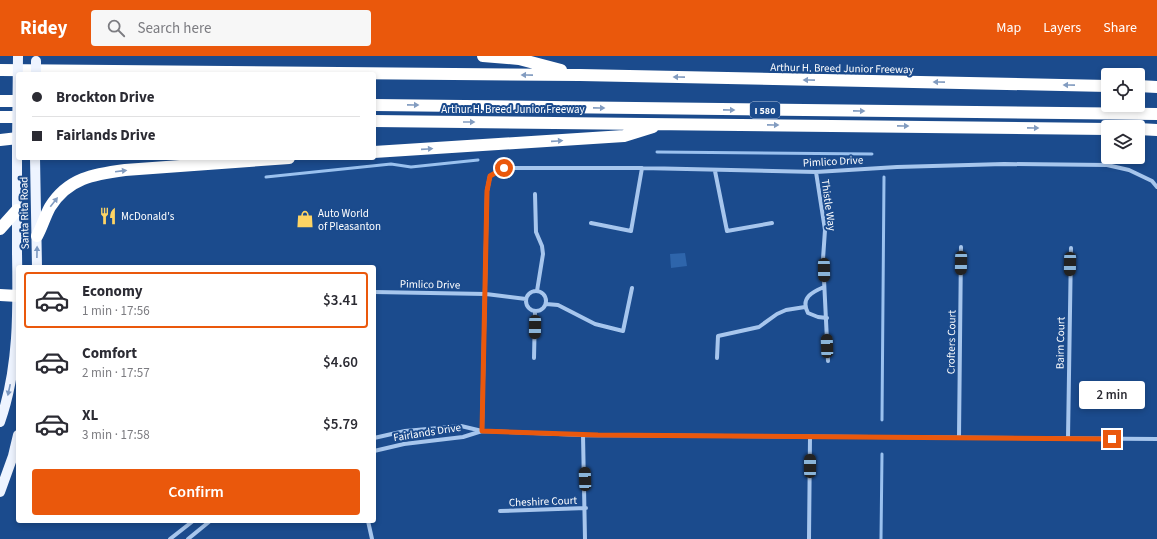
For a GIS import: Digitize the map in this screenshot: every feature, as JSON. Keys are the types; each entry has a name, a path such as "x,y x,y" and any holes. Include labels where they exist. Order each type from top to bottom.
{"highway":[{"path":"482,56 519,59 580,75"},
{"name":"Arthur H. Breed Junior Freeway","path":"0,70 232,72"},
{"name":"Arthur H. Breed Junior Freeway","path":"376,73 580,75 1101,86"},
{"path":"1145,86 1157,87"},
{"path":"0,101 16,101"},
{"name":"I 580","path":"376,105 1157,114"},
{"path":"0,117 16,117"},
{"name":"Arthur H. Breed Junior Freeway","path":"376,121 1101,129"},
{"path":"376,152 624,136 663,123"},
{"path":"1145,129 1157,130"},
{"path":"0,140 16,143"},
{"path":"38,236 50,208 61,193 82,178 102,173 125,170 262,160"},
{"path":"0,229 17,210"},
{"path":"0,295 16,296"}],"main road":[{"name":"Santa Rita Road","path":"18,56 18,72"},
{"path":"36,56 36,72"},
{"name":"Santa Rita Road","path":"18,160 18,265"},
{"name":"Santa Rita Road","path":"35,163 38,236 37,265"},
{"name":"Santa Rita Road","path":"0,422 5,409 11,379 16,332"},
{"path":"0,492 16,443"}],"street":[{"name":"Pimlico Drive","path":"486,294 487,191 490,176 504,168 642,168 715,171 816,172 897,167 1004,164 1107,165 1129,170 1152,181 1157,187"},
{"path":"591,223 631,231 642,168"},
{"path":"715,171 727,231 772,223"},
{"name":"Thistle Way","path":"816,172 825,230 823,259 828,361"},
{"path":"535,194 536,232 542,246 543,254 537,291"},
{"name":"Crofters Court","path":"958,437 961,247"},
{"name":"Bairn Court","path":"1068,438 1071,248"},
{"path":"824,287 811,293 806,300 805,307 808,313 827,318"},
{"path":"546,304 558,306 596,324 623,331 632,288"},
{"path":"537,291 545,297 546,304 542,310 535,312 528,308 526,299 529,294 537,291"},
{"name":"Pimlico Drive","path":"376,292 486,294 526,299"},
{"path":"482,431 486,294"},
{"path":"717,358 718,336 759,327 777,314 786,310 805,307"},
{"path":"534,358 535,312"},
{"name":"Fairlands Drive","path":"376,438 405,431 460,426 482,431 583,435 1157,439"},
{"name":"Fairlands Drive","path":"376,451 404,444 463,437 482,431"},
{"path":"583,435 586,539"},
{"path":"810,437 810,539"},
{"name":"Cheshire Court","path":"500,511 586,508"},
{"path":"170,539 190,523"},
{"path":"188,539 208,523"},
{"path":"368,523 372,539"}],"shaded area":[{"path":"685,253 687,266 671,268 670,254"}],"waterway":[{"path":"657,152 872,154"},
{"path":"266,177 391,164 411,167 478,160"},
{"path":"882,420 884,177"},
{"path":"881,539 882,454"}],"place":[{"name":"McDonald's","path":"108,216"},
{"name":"Auto World of Pleasanton","path":"305,219"}],"route":[{"path":"504,168 490,176 487,191 482,431 598,435 1112,439"}]}
